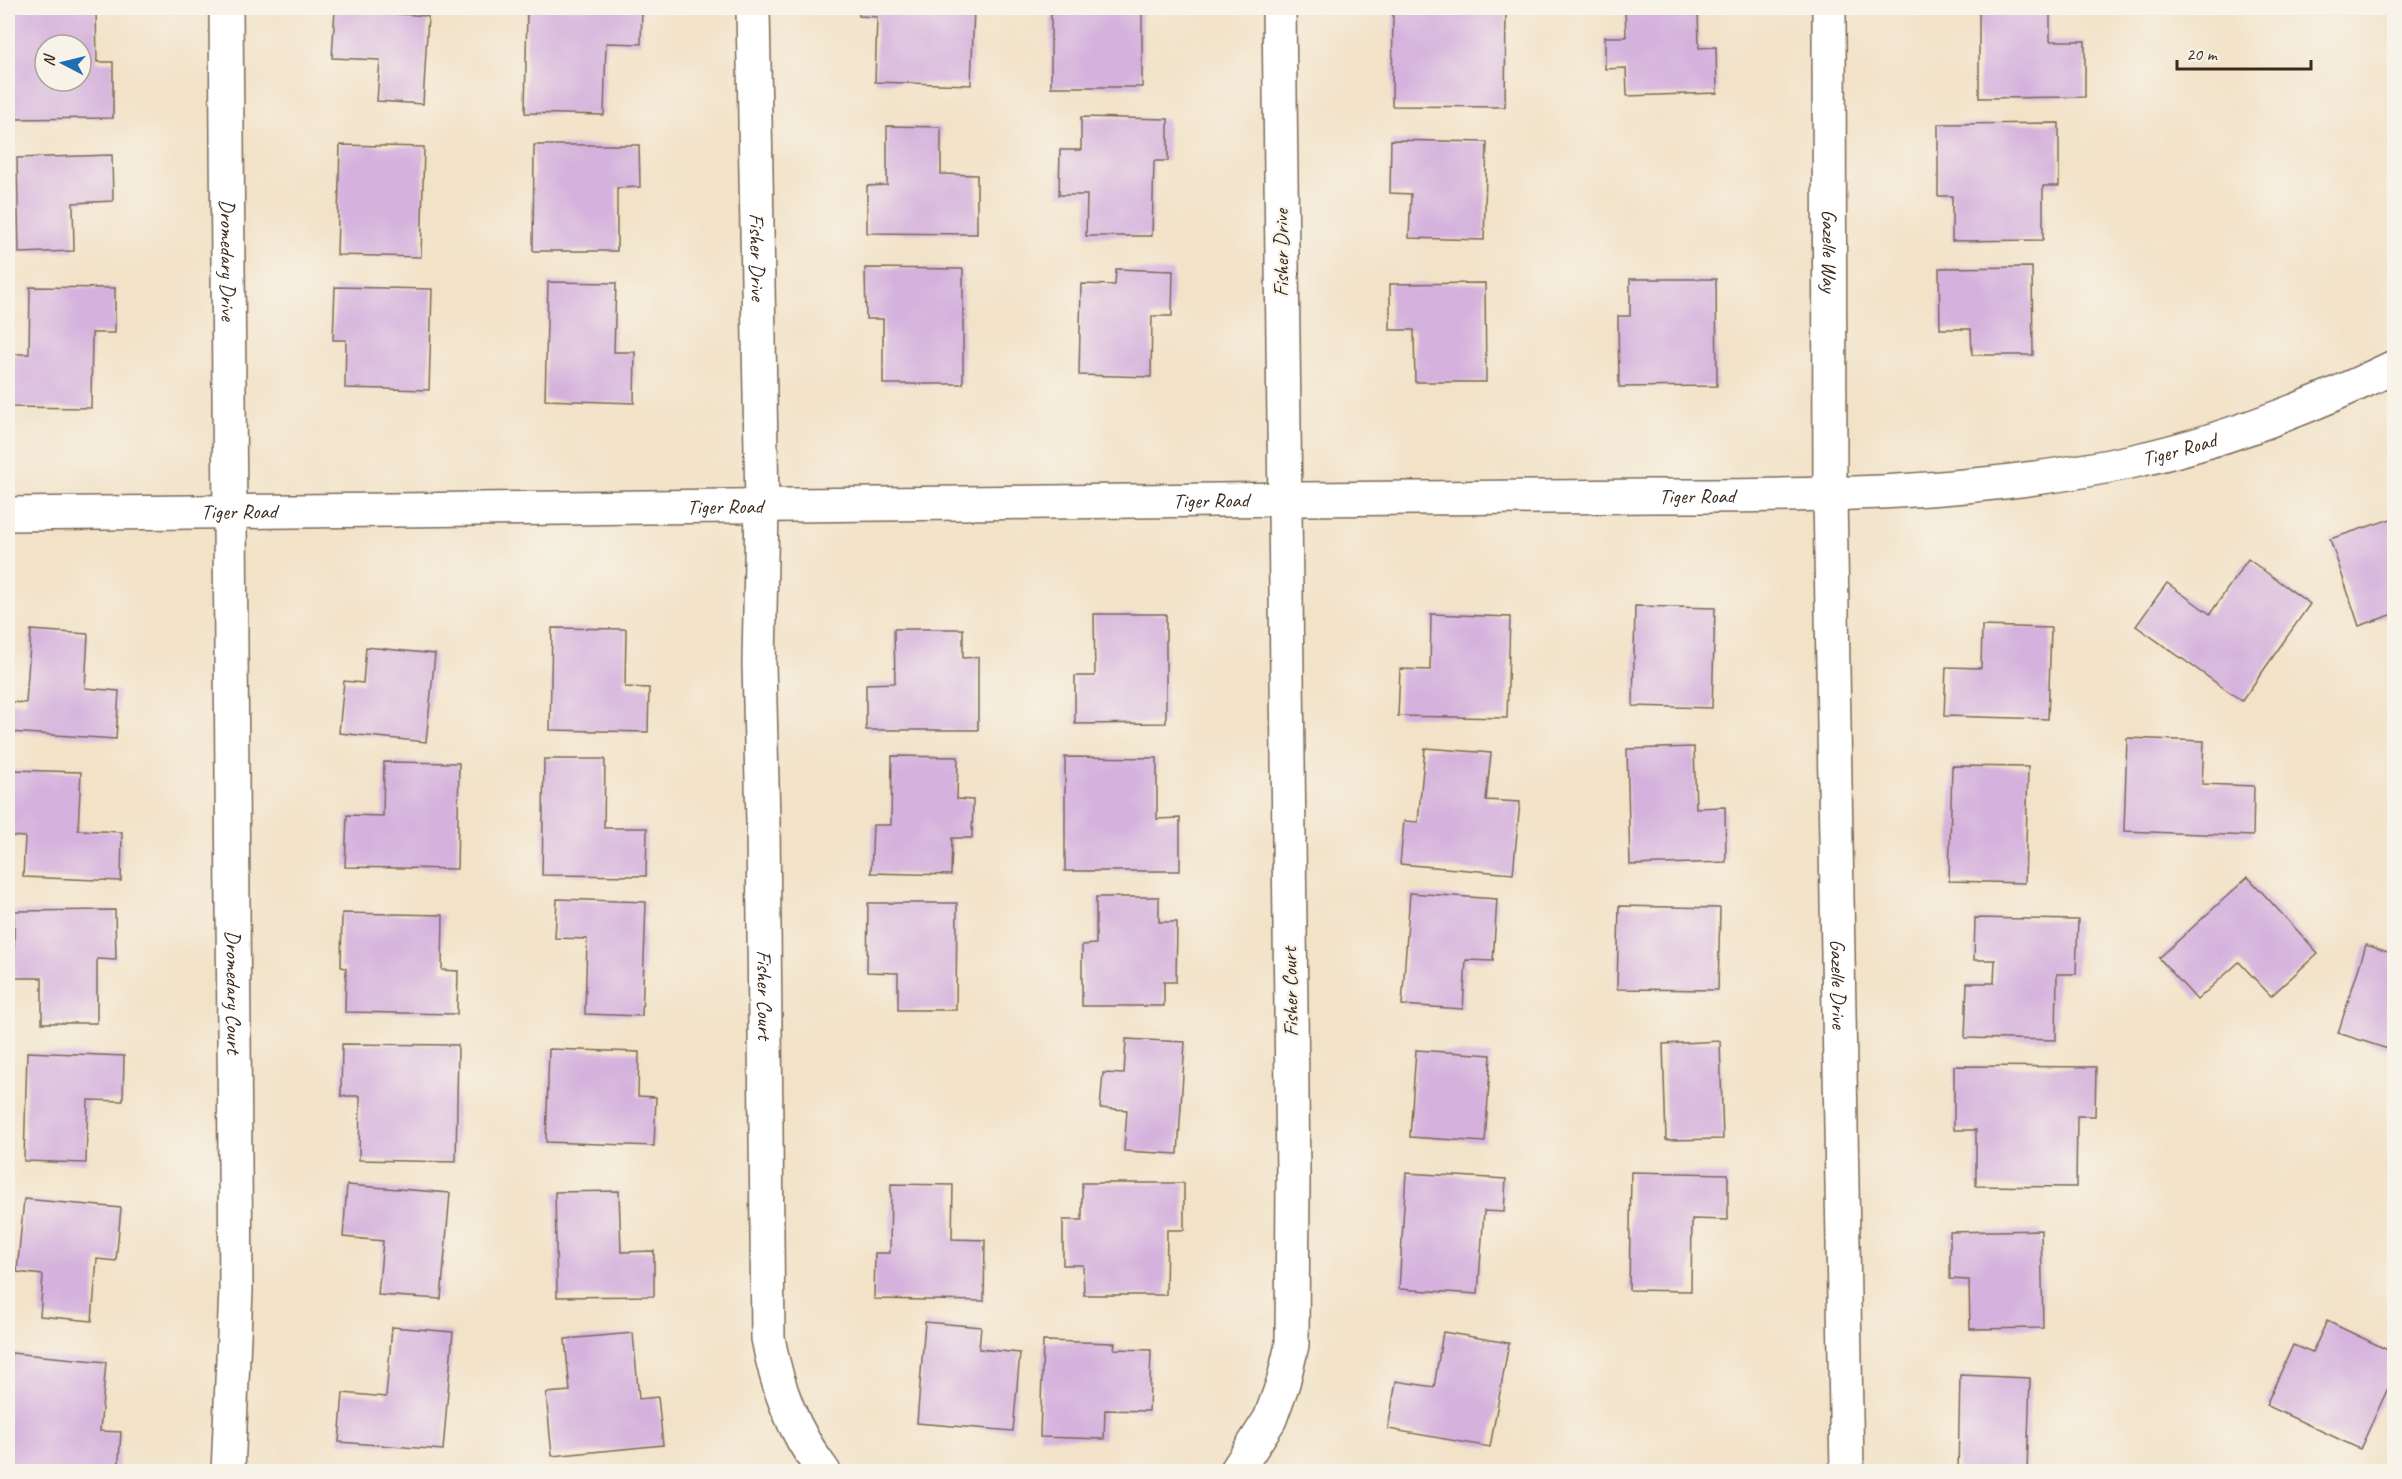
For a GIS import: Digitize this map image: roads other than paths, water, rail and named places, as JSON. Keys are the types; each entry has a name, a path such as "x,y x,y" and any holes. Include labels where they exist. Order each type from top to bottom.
{"street":[{"name":"Dromedary Drive","path":"226,8 229,512"},
{"name":"Fisher Drive","path":"753,8 762,506"},
{"name":"Fisher Drive","path":"1279,8 1283,499"},
{"name":"Gazelle Way","path":"1829,8 1830,496"},
{"name":"Tiger Road","path":"8,514 1283,499 1830,496 1949,489 2067,473 2137,460 2205,442 2272,420 2338,394 2394,366"},
{"name":"Gazelle Drive","path":"1830,496 1847,1472"},
{"name":"Fisher Court","path":"1236,1472 1251,1453 1270,1419 1283,1383 1292,1346 1293,1176 1283,499"},
{"name":"Fisher Court","path":"762,506 759,664 763,822 768,1338 776,1378 790,1418 810,1454 824,1472"},
{"name":"Dromedary Court","path":"228,1472 236,1290 234,823 229,512"}]}
